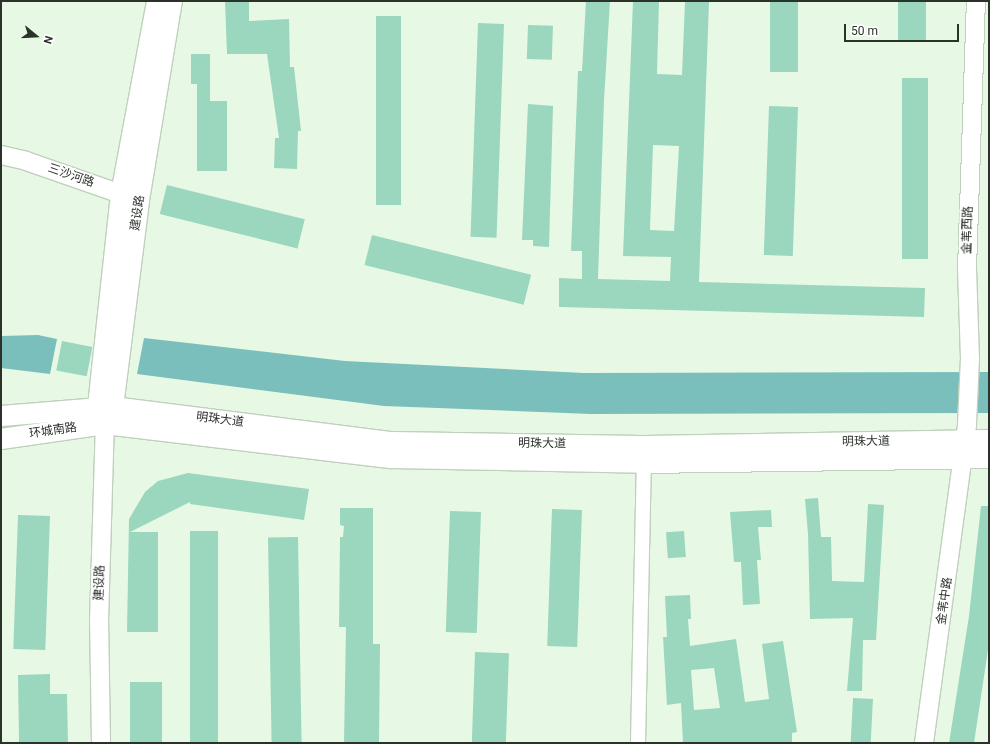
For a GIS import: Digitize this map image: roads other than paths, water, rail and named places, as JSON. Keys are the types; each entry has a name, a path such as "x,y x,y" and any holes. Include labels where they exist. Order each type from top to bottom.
{"main road":[{"name":"建设路","path":"105,412 121,194 157,1"},
{"name":"建设路","path":"105,412 172,1"},
{"name":"环城南路","path":"1,416 105,412"},
{"name":"环城南路","path":"1,439 105,412"},
{"name":"明珠大道","path":"105,412 392,442 641,446 966,441 989,458"},
{"name":"明珠大道","path":"105,412 392,458 644,463 989,440"}],"street":[{"name":"金苇西路","path":"966,441 970,359 967,270 976,1"},
{"name":"三沙河路","path":"1,155 139,200"},
{"name":"建设路","path":"101,743 99,622 105,412"},
{"name":"金苇中路","path":"924,743 966,441"},
{"path":"638,743 644,463"}],"water":[{"path":"38,335 57,339 50,374 1,368 1,336"},
{"path":"144,338 345,361 584,373 989,372 989,413 591,414 384,406 137,374"}]}
